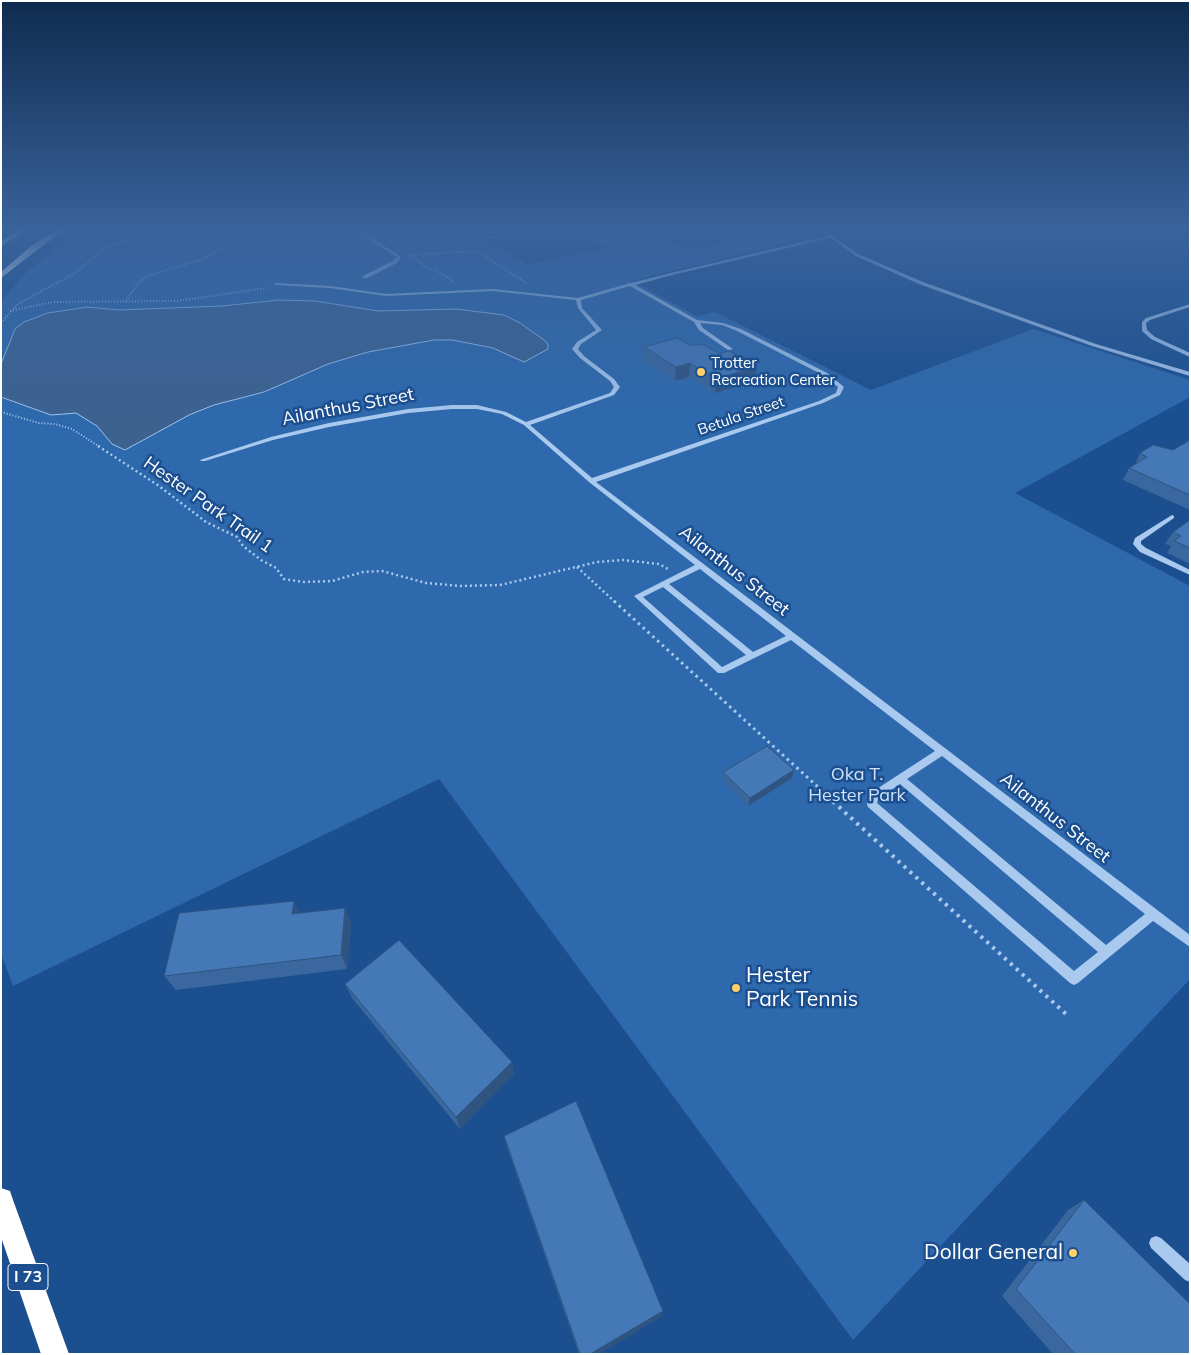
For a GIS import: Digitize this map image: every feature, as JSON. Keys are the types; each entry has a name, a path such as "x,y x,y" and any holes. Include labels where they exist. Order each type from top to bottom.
{"highway":[{"name":"I 73","path":"1,1200 55,1354"}],"street":[{"path":"360,291 386,295 467,291"},
{"path":"505,291 578,299 604,291"},
{"name":"Betula Street","path":"591,481 821,402 838,394 841,387 825,374 739,330 723,324 696,321 642,291"},
{"path":"944,291 1094,345 1190,374"},
{"path":"526,424 612,394 617,387 612,380 582,357 576,349 579,343 599,330 580,308 578,299"},
{"path":"1190,305 1148,318 1144,322 1145,331 1153,338 1190,355"},
{"path":"696,321 701,329 730,350"},
{"name":"Ailanthus Street","path":"203,460 271,438 329,425 429,408 477,407 504,413 526,424 591,481 1190,942"},
{"path":"1172,517 1138,540 1138,544 1142,550 1190,572"},
{"path":"701,565 638,596 721,671 792,636"},
{"path":"664,583 752,656"},
{"path":"942,751 873,797 872,804 1074,978 1153,914"},
{"path":"900,779 1106,952"},
{"path":"1156,1243 1190,1275"}],"path":[{"path":"1,323 18,304 41,291"},
{"path":"126,302 133,291"},
{"path":"10,311 30,305 53,302 168,302 249,291"},
{"name":"Hester Park Trail 1","path":"1,412 39,423 55,424 72,429 152,481 206,522 237,537 243,546 261,560 276,568 284,579 304,582 332,581 363,572 382,571 435,584 461,586 500,585 596,562 623,560 659,564 669,570"},
{"path":"576,567 1066,1014"}],"green space":[{"name":"Oka T. Hester Park","path":"10,291 651,291 697,316 715,312 871,390 1033,329 1190,380 1190,397 1015,493 1190,586 1190,979 853,1340 439,779 13,986 1,954 1,301"}],"shaded area":[{"path":"279,300 315,301 378,311 456,309 504,315 520,323 544,340 548,344 548,349 524,362 493,348 452,340 434,340 368,352 328,364 264,392 214,405 189,415 125,450 112,444 97,426 76,413 51,415 1,397 1,364 15,329 24,322 48,313 87,307 119,310 222,306"}],"building":[{"path":"677,338 692,346 702,344 720,354 729,351 757,366 717,379 690,363 676,367 644,347"},
{"path":"1190,440 1190,495 1129,468 1147,457 1140,453 1153,445 1173,450"},
{"path":"1190,520 1190,548 1174,541 1181,536 1173,532"},
{"path":"767,746 794,770 750,798 723,772"},
{"path":"294,901 292,914 345,908 341,955 164,976 179,913"},
{"path":"399,940 512,1062 456,1117 345,984"},
{"path":"576,1101 663,1311 590,1354 580,1354 504,1136"},
{"name":"Dollar General","path":"1084,1200 1190,1304 1190,1354 1075,1354 1016,1289"}],"place":[{"name":"Trotter Recreation Center","path":"701,372"},
{"name":"Hester Park Tennis","path":"736,988"},
{"name":"Dollar General","path":"1073,1253"}]}
